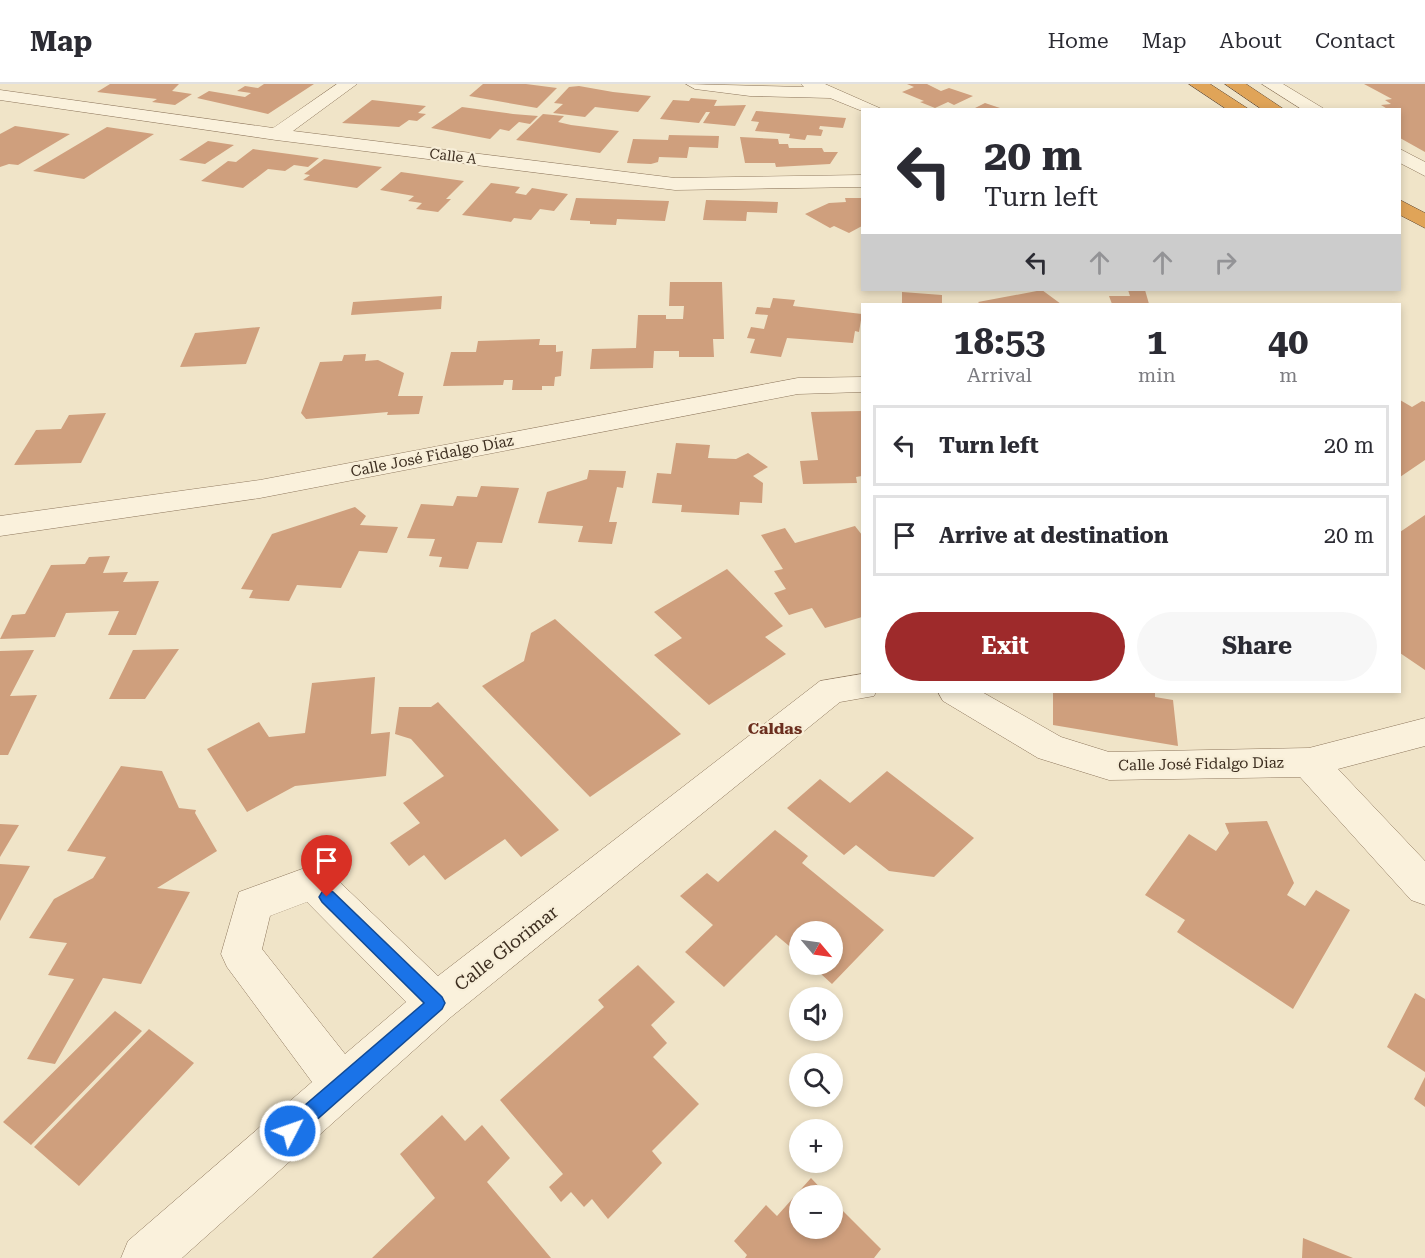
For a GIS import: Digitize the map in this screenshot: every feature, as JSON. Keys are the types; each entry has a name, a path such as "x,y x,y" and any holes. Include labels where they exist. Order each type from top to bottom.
{"highway":[{"path":"1197,85 1237,108"},
{"path":"1241,88 1273,108"},
{"path":"1401,185 1425,200"},
{"path":"1401,207 1425,222"}],"street":[{"path":"276,134 348,84"},
{"path":"695,84 750,91 831,93"},
{"path":"810,84 871,108"},
{"path":"1241,88 1274,86 1313,108"},
{"path":"44,101 65,90"},
{"name":"Calle A","path":"0,95 276,134 675,184 861,181"},
{"path":"1401,156 1425,170"},
{"name":"Calle José Fidalgo Díaz","path":"0,526 260,489 798,386 861,385"},
{"name":"Calle Glorimar","path":"156,1248 436,1003 832,690 861,687"},
{"name":"Calle José Fidalgo Diaz","path":"957,693 1050,748 1109,766 1309,762 1425,732"},
{"path":"1309,762 1425,888"},
{"path":"342,1085 241,954 254,905 313,882 436,1003"}],"building":[{"path":"110,84 179,84 172,91 192,94 175,105 152,102 157,99 97,92"},
{"path":"264,84 314,84 268,114 197,98 209,91 245,97 251,93 237,91 245,86 258,88"},
{"path":"483,84 526,84 557,88 537,108 469,96"},
{"path":"907,84 927,84 941,91 949,88 973,96 954,105 948,102 935,108 902,92 914,87"},
{"path":"1364,84 1425,84 1425,152 1401,139 1401,108 1386,108 1381,105 1391,104 1385,100 1392,99"},
{"path":"579,86 651,96 638,112 595,107 585,117 553,113 563,104 554,103 569,87"},
{"path":"691,98 717,100 714,106 746,105 735,126 703,123 710,112 706,112 699,123 660,119 673,100 689,101"},
{"path":"372,100 426,106 418,113 426,114 417,121 409,120 399,127 342,123"},
{"path":"985,103 1000,108 975,108"},
{"path":"462,107 538,116 530,124 519,122 509,131 500,129 490,139 431,128"},
{"path":"756,111 846,118 843,128 820,126 819,129 823,130 821,136 807,135 805,140 789,138 790,134 755,131 759,122 751,121"},
{"path":"543,114 564,116 558,122 571,125 619,131 600,153 516,140"},
{"path":"15,126 70,134 18,165 9,164 0,167 0,134"},
{"path":"107,127 154,134 84,179 33,171"},
{"path":"669,135 719,136 718,148 689,147 687,158 659,157 658,162 651,164 627,163 633,139 668,140"},
{"path":"740,137 778,139 779,144 788,144 789,148 822,148 824,152 838,152 830,164 776,167 775,163 745,163"},
{"path":"208,141 234,145 205,164 179,160"},
{"path":"253,149 319,158 308,167 294,165 285,171 268,169 243,188 201,181 228,161 236,162"},
{"path":"324,159 382,167 357,188 303,180 310,175 304,174"},
{"path":"401,172 464,181 446,199 451,199 438,212 416,209 422,203 408,201 414,196 380,190"},
{"path":"491,183 520,187 515,193 526,195 532,188 568,194 554,211 540,209 531,220 514,218 511,222 462,215"},
{"path":"576,198 669,201 665,221 617,219 616,225 590,224 590,221 570,220"},
{"path":"845,198 861,198 861,227 849,233 834,226 830,228 805,214 829,203 846,202"},
{"path":"706,200 778,202 777,213 747,212 746,221 703,220"},
{"path":"670,282 722,282 724,339 713,339 714,357 679,357 679,351 654,351 653,368 590,369 592,349 636,348 638,315 666,315 666,319 683,319 684,306 669,306"},
{"path":"1043,291 1060,303 979,303"},
{"path":"1128,291 1145,291 1149,303 1112,303 1109,296 1130,296"},
{"path":"902,292 942,295 942,303 902,303"},
{"path":"442,296 441,309 351,315 353,302"},
{"path":"773,298 795,300 793,306 861,314 859,332 855,331 853,343 787,338 781,357 750,353 755,339 747,338 751,327 764,329 768,315 755,314 757,307 770,308"},
{"path":"260,327 246,364 180,367 195,333"},
{"path":"540,339 539,345 556,345 556,352 563,351 561,376 555,377 554,386 542,386 542,390 512,390 513,380 504,380 503,385 443,386 451,352 476,352 478,341"},
{"path":"366,354 365,361 378,360 404,373 398,396 423,396 419,414 387,415 388,412 306,419 301,413 320,362 342,361 344,355"},
{"path":"1401,401 1412,407 1422,401 1425,402 1425,460 1401,476"},
{"path":"861,411 861,476 856,477 857,483 803,484 800,461 818,460 811,412"},
{"path":"106,413 81,463 14,465 36,430 61,429 69,415"},
{"path":"676,443 710,445 708,458 736,459 748,453 768,467 753,476 763,483 762,503 740,502 739,515 681,512 682,505 652,503 657,473 671,474"},
{"path":"589,470 626,471 623,488 617,487 609,522 617,522 612,544 578,542 583,526 538,523 547,492 587,479"},
{"path":"481,486 519,488 502,543 477,542 468,569 439,567 442,557 429,556 435,539 407,538 421,504 453,506 457,496 477,497"},
{"path":"355,507 366,516 360,525 398,527 387,553 359,551 341,588 297,585 289,601 249,598 253,590 241,589 272,534"},
{"path":"1425,515 1425,670 1401,654 1401,531"},
{"path":"855,526 861,534 861,617 825,628 812,608 789,615 774,593 786,589 774,571 783,569 761,535 785,528 795,543"},
{"path":"110,556 103,573 128,572 123,582 159,581 136,635 108,635 119,611 66,613 55,637 0,639 12,615 25,614 51,565 85,564 89,557"},
{"path":"727,569 783,626 765,637 786,654 709,705 654,655 682,638 654,612"},
{"path":"555,619 681,734 590,797 482,686 524,661 531,633"},
{"path":"179,649 145,699 109,699 133,650"},
{"path":"34,650 10,696 37,695 8,755 0,755 0,651"},
{"path":"375,677 371,734 390,732 386,776 295,786 247,812 207,749 259,722 269,737 305,733 312,683"},
{"path":"1053,693 1155,693 1155,697 1173,700 1178,746 1053,725"},
{"path":"438,702 559,830 521,857 505,839 445,880 424,855 409,866 390,843 420,823 403,803 444,776 411,739 395,734 399,707 431,707"},
{"path":"121,766 162,771 179,808 196,810 195,813 217,851 157,888 190,892 141,984 103,978 55,1064 27,1059 74,979 48,975 67,943 29,938 54,899 93,878 106,857 67,851"},
{"path":"887,771 974,838 934,877 889,871 856,845 844,855 787,808 820,779 850,803"},
{"path":"1267,821 1294,883 1287,895 1305,906 1316,890 1350,910 1293,1009 1177,932 1185,920 1145,895 1189,834 1216,851 1229,833 1225,823"},
{"path":"0,824 19,825 0,857"},
{"path":"775,830 808,856 802,863 884,930 843,973 843,921 789,921 789,946 776,935 724,987 685,952 713,925 680,896 707,873 718,882"},
{"path":"0,864 30,866 0,921"},
{"path":"638,965 675,1002 651,1025 667,1043 653,1057 699,1104 652,1151 662,1163 608,1219 592,1199 584,1207 571,1192 561,1202 549,1187 563,1174 500,1100 604,1007 598,1000"},
{"path":"822,975 841,975 832,984"},
{"path":"1415,993 1425,999 1425,1072 1387,1047"},
{"path":"115,1011 142,1031 31,1145 3,1122"},
{"path":"149,1029 194,1063 79,1186 34,1147"},
{"path":"1425,1077 1425,1107 1414,1099"},
{"path":"442,1115 465,1141 482,1125 510,1158 487,1182 551,1258 372,1258 435,1198 400,1154"},
{"path":"811,1178 818,1185 805,1185"},
{"path":"789,1203 789,1239 843,1239 843,1211 881,1249 874,1258 745,1258 747,1255 734,1241 766,1205 777,1216"},
{"path":"1303,1238 1353,1258 1302,1258"}],"district":[{"name":"Caldas","path":"775,728"}],"route":[{"path":"290,1131 436,1003 327,897"}]}
